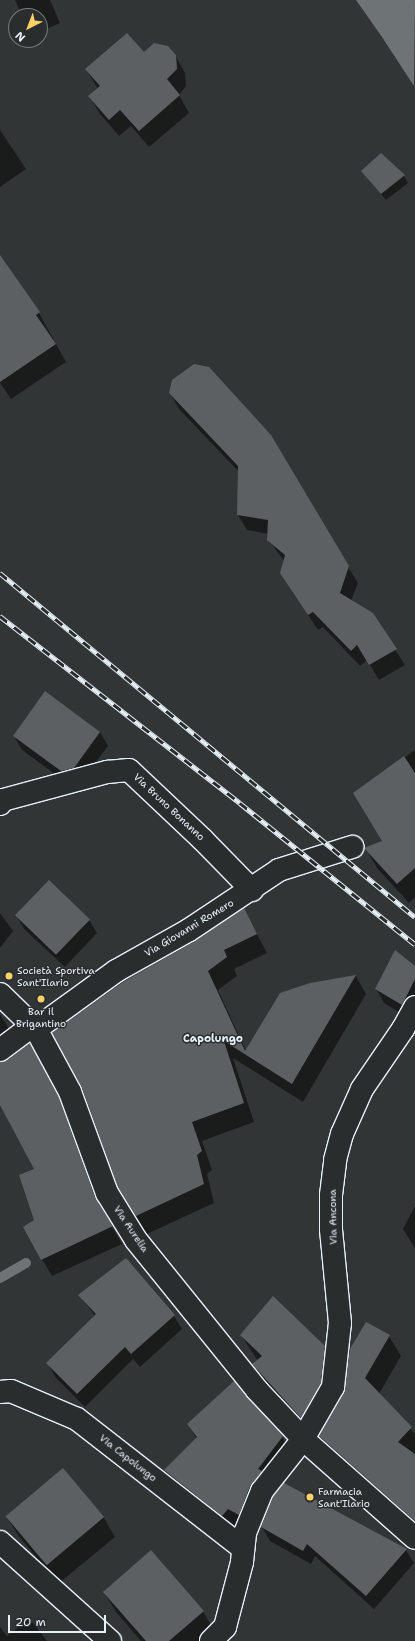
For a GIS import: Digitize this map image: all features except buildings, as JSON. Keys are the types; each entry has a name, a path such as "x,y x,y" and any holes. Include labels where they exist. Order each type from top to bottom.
{"street":[{"name":"Via Bruno Bonanno","path":"0,804 3,800 107,772 129,770 203,840 252,890"},
{"name":"Via Giovanni Romero","path":"0,1050 116,970 188,930 252,890 279,870 352,847"},
{"name":"Via Aurelia","path":"0,994 34,1027 70,1092 107,1193 136,1240 257,1390 303,1439"},
{"name":"Via Ancona","path":"303,1439 332,1387 340,1323 331,1230 331,1195 335,1160 342,1134 362,1089 415,1007"},
{"name":"Via Capolungo","path":"0,1392 11,1391 77,1419 243,1548"},
{"path":"211,1641 225,1627 242,1562 245,1533 262,1490 303,1439 415,1538"},
{"path":"0,1542 110,1641"}],"shaded area":[{"path":"356,0 415,0 414,86 382,37"}],"waterway":[{"path":"0,1278 26,1263"}],"railway":[{"path":"0,573 415,917"},
{"path":"0,616 240,803 415,944"}],"place":[{"name":"Società Sportiva Sant'Ilario","path":"9,976"},
{"name":"Bar il Brigantino","path":"41,999"},
{"name":"Farmacia Sant'Ilario","path":"310,1497"}],"district":[{"name":"Capolungo","path":"213,1039"}]}
